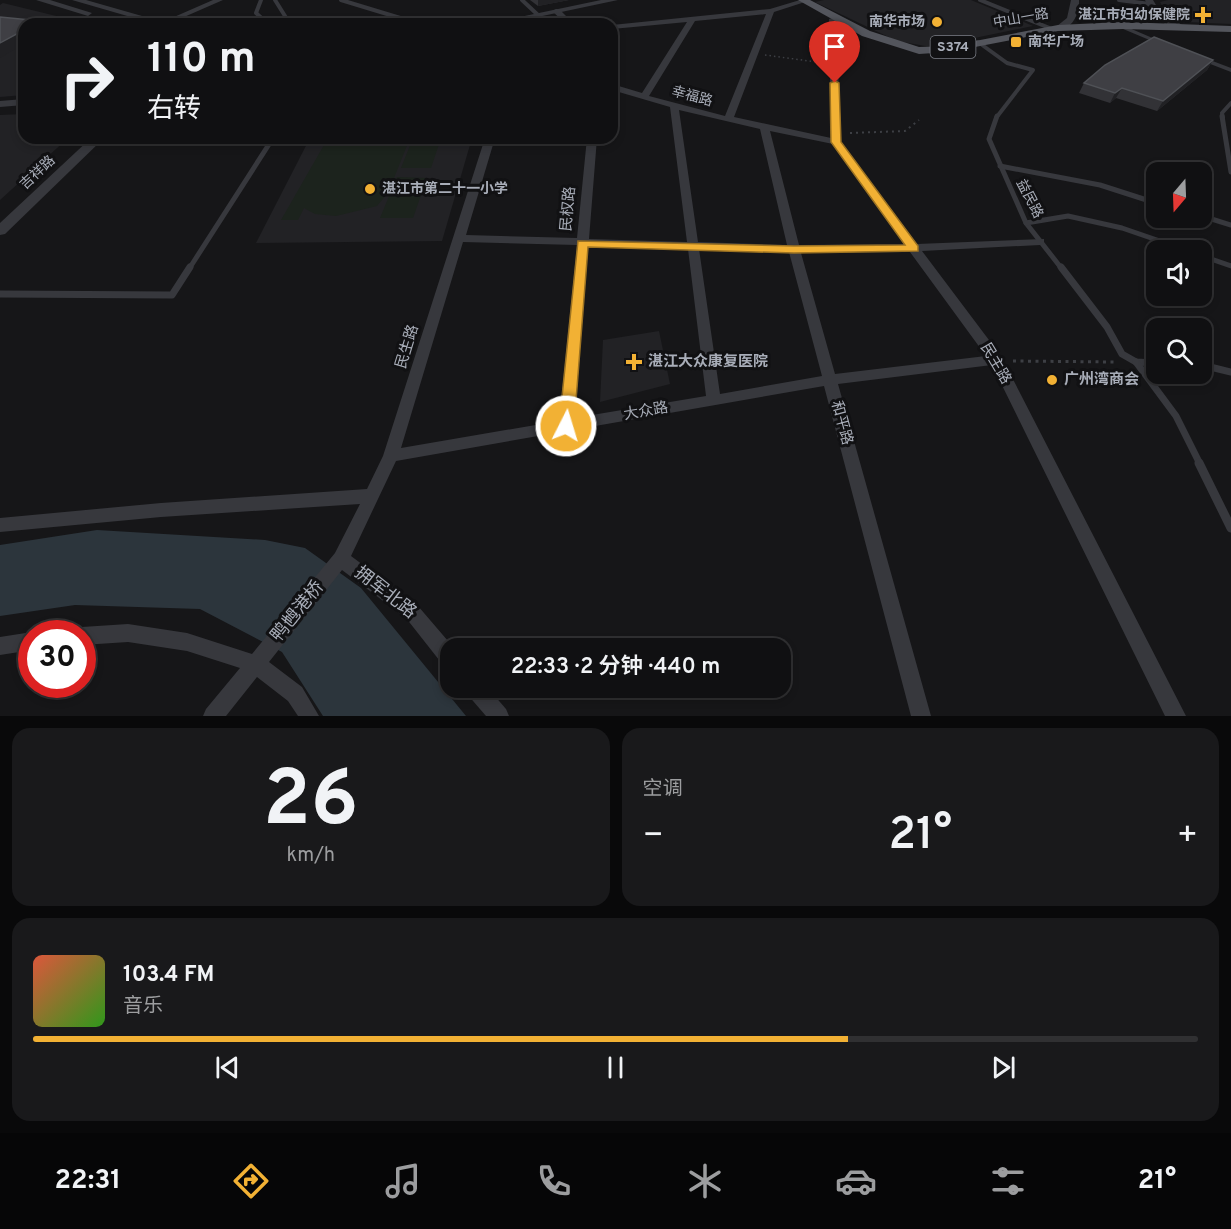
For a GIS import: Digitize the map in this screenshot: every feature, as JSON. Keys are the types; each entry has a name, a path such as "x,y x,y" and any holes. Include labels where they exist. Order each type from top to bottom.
{"main road":[{"name":"中山一路","path":"804,0 833,19 896,45 931,51 1056,28 1113,24"},
{"name":"S374","path":"1113,24 1231,29"}],"street":[{"path":"40,0 104,18"},
{"path":"76,0 142,18"},
{"path":"178,18 219,0"},
{"path":"522,18 614,0"},
{"path":"618,26 771,11 804,0"},
{"path":"1149,2 1155,12 1179,27"},
{"path":"1056,28 1071,19 1075,4 1113,24 1169,46"},
{"path":"556,11 564,18"},
{"path":"728,120 771,11"},
{"path":"644,97 693,18"},
{"path":"833,19 836,142"},
{"path":"1199,57 1231,70"},
{"name":"幸福路","path":"618,89 728,120 836,142"},
{"path":"0,104 18,102"},
{"path":"674,106 714,400"},
{"name":"和平路","path":"765,129 794,249 921,716"},
{"name":"民主路","path":"836,142 996,360 1176,716"},
{"name":"吉祥路","path":"0,231 92,144"},
{"name":"民生路","path":"340,559 391,456 488,144"},
{"name":"民权路","path":"566,426 591,144"},
{"path":"459,238 794,249 914,248 1040,241"},
{"name":"大众路","path":"391,456 830,380 996,360"},
{"path":"0,525 161,510 372,496"},
{"name":"拥军北路","path":"340,559 412,612 440,646"},
{"name":"鸭乸港桥","path":"213,716 340,559"},
{"path":"96,635 128,633 187,642 255,664 295,694 309,716"},
{"path":"0,646 18,643"},
{"path":"483,698 499,716"}],"lane":[{"path":"261,0 256,13 261,18"},
{"path":"275,0 286,18"},
{"path":"341,0 400,18"},
{"path":"522,0 538,15"},
{"path":"980,0 1056,28"},
{"path":"1119,0 1149,2"},
{"name":"益民路","path":"978,42 1007,63 1033,70 1025,86 1000,107 990,127 989,139 1026,223 1107,327 1122,354 1136,362 1176,416 1231,528"},
{"path":"1231,103 1221,113 1231,172"},
{"path":"0,294 172,295 269,144"},
{"path":"1000,166 1100,185 1146,200"},
{"path":"1026,223 1068,216 1122,228 1157,240"},
{"path":"1212,219 1231,225"},
{"path":"1212,259 1231,266"},
{"path":"1136,362 1146,362"},
{"path":"1212,367 1231,372"}],"path":[{"path":"754,53 834,64"},
{"path":"850,134 905,131 919,120"},
{"path":"996,360 1136,362"}],"shaded area":[{"name":"南华市场","path":"824,0 971,0 1033,26 931,47 897,41 815,2"},
{"name":"湛江市妇幼保健院","path":"1231,0 1231,24 1186,22 1163,7 1160,2"},
{"path":"3,3 64,18 18,18 18,96 0,97 0,5"},
{"path":"18,114 18,144 61,144 0,200 0,115"},
{"name":"湛江市第二十一小学","path":"307,144 470,144 442,241 256,243"},
{"path":"325,144 408,144 388,193 377,206 336,216 315,214 304,208 298,220 281,220"},
{"path":"411,144 439,144 431,168 401,168"},
{"path":"397,177 427,178 413,218 380,218"},
{"name":"湛江大众康复医院","path":"659,331 670,384 600,402 603,340"},
{"path":"97,530 265,540 305,548 361,588 440,684 440,698 451,698 466,716 323,716 282,652 200,609 75,605 0,616 0,545"}],"building":[{"path":"0,17 18,19 18,33 0,43"},
{"path":"1154,37 1213,60 1163,101 1122,88 1115,93 1084,83 1105,65"}],"place":[{"name":"湛江市妇幼保健院","path":"1203,15"},
{"name":"南华市场","path":"937,22"},
{"name":"南华广场","path":"1016,42"},
{"name":"湛江市第二十一小学","path":"370,189"},
{"name":"湛江大众康复医院","path":"634,362"},
{"name":"广州湾商会","path":"1052,380"}],"route":[{"path":"566,426 582,243 794,249 914,248 836,142 835,83"}]}
